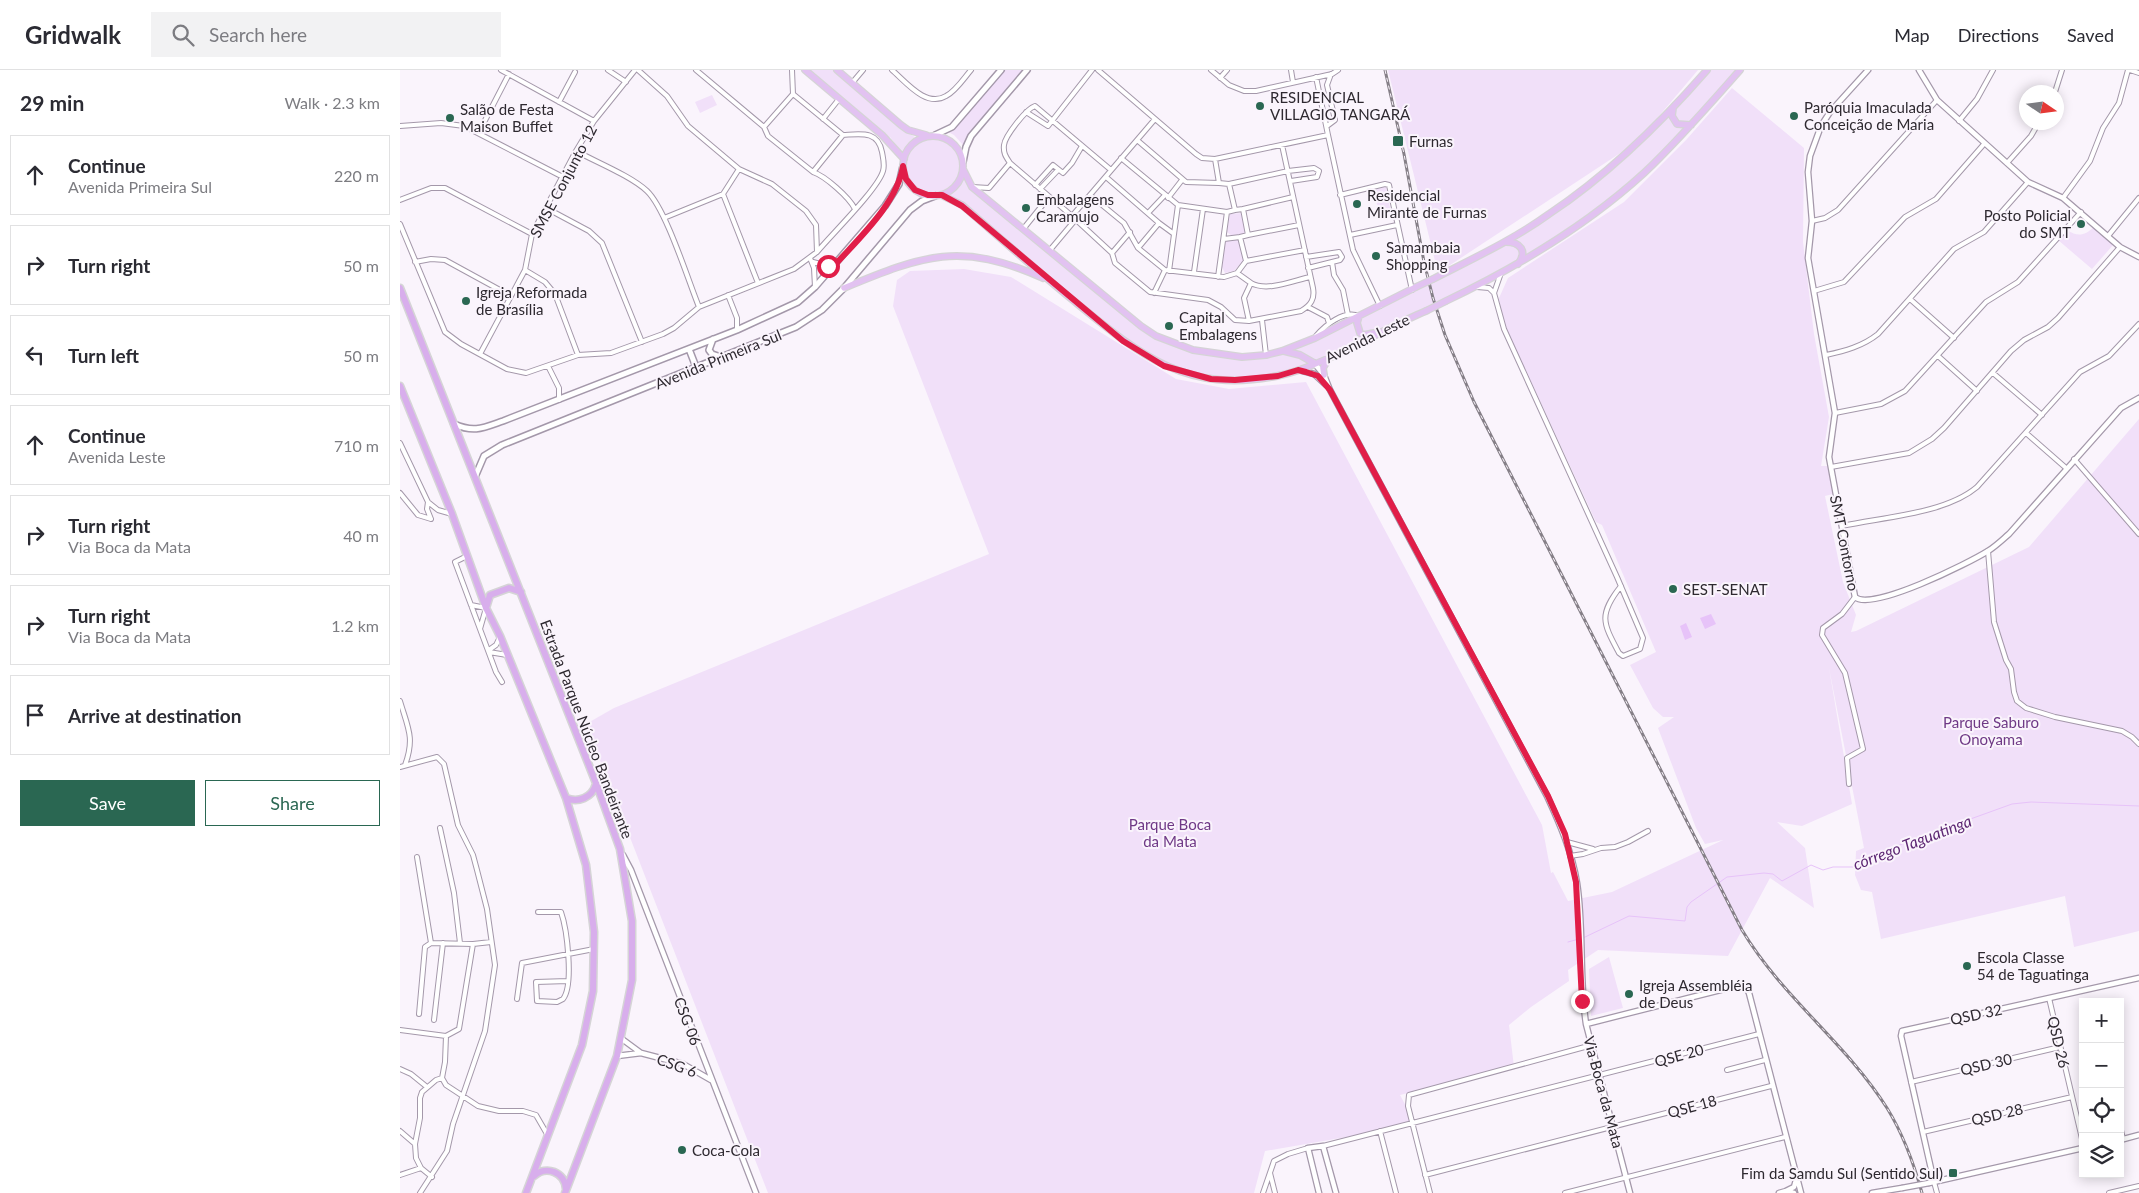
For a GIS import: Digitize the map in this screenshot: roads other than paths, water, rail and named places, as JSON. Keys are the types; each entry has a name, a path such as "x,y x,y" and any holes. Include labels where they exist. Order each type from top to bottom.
{"highway":[{"name":"Estrada Parque Núcleo Bandeirante","path":"400,288 522,593 620,849 632,931 632,980 618,1056 565,1193"},
{"path":"400,386 452,514 486,608 500,636 566,798 586,865 594,932 593,991 582,1045 526,1193"},
{"path":"486,608 490,595 500,590 512,588 522,593"},
{"path":"566,798 577,800 589,796 593,793 596,783"},
{"path":"530,1183 538,1173 547,1170 553,1171 563,1179 565,1193"}],"main road":[{"path":"805,70 882,136 904,158"},
{"path":"837,70 908,130 928,136"},
{"path":"935,135 952,127 1001,70"},
{"path":"963,162 954,144 942,136 935,135 915,141 904,158 903,166 906,179 921,194 942,195 954,188 961,176 966,147 971,136 1027,70"},
{"name":"Avenida Leste","path":"963,169 972,187 1024,228 1126,315 1156,336 1193,350 1211,354 1242,357 1266,355 1315,338 1380,306 1506,242 1548,215 1582,191 1626,155 1673,108 1707,70"},
{"name":"Avenida Leste","path":"942,195 962,206 1123,341 1164,366 1211,379 1235,380 1278,376 1298,370 1330,356 1426,311 1517,265 1568,232 1608,204 1644,172 1691,125 1740,70"},
{"path":"1673,108 1672,116 1677,124 1691,125"},
{"name":"Avenida Primeira Sul","path":"454,424 470,430 480,429 737,330 798,302 833,267 895,193 903,166"},
{"name":"Avenida Primeira Sul","path":"475,478 481,460 490,451 796,327 822,310 844,288 910,210 922,201 935,196"},
{"path":"1506,242 1517,244 1522,248 1523,254 1517,265"},
{"path":"844,288 898,266 919,260 959,255 1005,262 1048,280"},
{"path":"1359,316 1357,328 1362,334 1383,331"},
{"path":"713,339 709,350 712,354 721,358"},
{"path":"689,348 696,367"},
{"path":"1282,351 1300,355 1314,363"},
{"path":"1324,375 1323,368 1330,356"}],"street":[{"path":"501,70 594,121"},
{"path":"608,70 626,82"},
{"path":"637,70 667,96 688,126 739,169 772,184 806,211 816,225 817,252"},
{"name":"SMSE Conjunto 12","path":"480,354 525,270 532,234 576,151 594,121 637,70"},
{"path":"696,70 764,127 768,136 813,172 822,176 850,201 855,209"},
{"path":"764,127 793,94 792,70"},
{"path":"852,83 863,70"},
{"path":"892,70 924,96 935,99 951,93 971,70"},
{"path":"1026,112 1046,126 1092,70"},
{"path":"1098,70 1202,158 1215,159 1328,135"},
{"path":"1211,70 1236,90 1244,91 1256,91 1331,74 1338,70"},
{"path":"1220,78 1227,70"},
{"path":"1291,70 1293,82"},
{"path":"1919,70 1937,100 2028,182 2063,198 2120,247 2139,257"},
{"path":"1959,121 1977,99 1993,70"},
{"path":"2057,85 2062,70"},
{"path":"2063,198 2090,161 2103,128 2119,103 2129,70 2139,73"},
{"name":"SMT Contorno","path":"1866,71 1820,126 1810,156 1808,172 1812,222 1808,258 1836,414 1828,452 1855,597 1864,601 1902,592 1988,552 2009,534 2120,408 2139,398"},
{"path":"559,102 574,72"},
{"path":"479,132 509,74"},
{"path":"1326,126 1335,120 1327,85 1331,74"},
{"path":"1316,77 1353,250 1380,306"},
{"path":"1318,87 1327,85"},
{"path":"400,224 443,329 452,338 515,372 526,373 578,355 611,353 674,328 699,307 794,269 811,260 879,181 883,171 882,150 879,142 870,134 843,135 793,94"},
{"path":"823,119 839,99"},
{"path":"1812,222 1826,218 1838,210 1937,100"},
{"path":"1111,170 1036,106 1026,112 1005,140 1004,154 1010,163 1072,216 1112,253 1116,263 1150,292 1208,300 1221,307 1235,320 1262,320 1294,313 1308,307 1314,293 1282,145"},
{"path":"1072,216 1155,119"},
{"path":"400,126 453,123 479,132 563,177"},
{"path":"2007,163 2034,130"},
{"path":"813,172 843,135"},
{"path":"1137,140 1182,180 1189,183 1229,184 1288,171 1314,168 1319,172 1317,177 1291,181"},
{"path":"1814,292 1844,282 1905,217 1936,199 1984,144"},
{"path":"1035,185 1053,165 1063,174 1082,146"},
{"path":"576,151 646,190 664,218 699,307"},
{"path":"1121,158 1178,205 1227,212 1293,197"},
{"path":"1215,159 1219,183"},
{"path":"972,187 989,188 1010,163"},
{"path":"664,218 723,194 739,169"},
{"path":"1040,189 1058,170"},
{"path":"1106,177 1159,224 1174,234"},
{"path":"1148,213 1182,180"},
{"path":"1826,355 1842,352 1869,341 1886,326 1954,249 1984,232 2028,182"},
{"path":"1229,184 1235,210"},
{"path":"1340,195 1389,185 1397,225 1414,289"},
{"path":"400,200 431,188 445,188 532,234"},
{"path":"723,194 758,283"},
{"path":"1090,195 1124,224 1138,248 1167,270 1228,277 1237,272 1246,262 1304,250"},
{"path":"1024,228 1049,197"},
{"path":"2108,236 2139,198"},
{"path":"850,201 862,200"},
{"path":"1154,294 1167,270 1178,205"},
{"path":"546,208 590,231 602,243 642,342"},
{"path":"1194,272 1203,209"},
{"path":"1243,209 1248,235"},
{"path":"1218,277 1227,212"},
{"path":"1836,414 1882,404 1894,398 1914,383 1986,302 2018,282 2081,212"},
{"path":"1050,250 1076,220"},
{"path":"1138,248 1159,224"},
{"path":"1224,239 1299,224"},
{"path":"1350,235 1397,225"},
{"path":"1112,253 1130,232"},
{"path":"1240,237 1246,262"},
{"path":"1830,467 1909,453 1938,434 2018,345 2048,327 2058,318 2120,247"},
{"path":"1306,257 1339,252 1342,257 1340,260 1308,268"},
{"path":"415,262 432,259 445,260 511,296"},
{"path":"811,260 833,267"},
{"path":"811,260 815,287"},
{"path":"1332,262 1334,275 1342,290 1348,315"},
{"path":"525,270 545,282 555,294 578,355"},
{"path":"1237,272 1257,287 1310,277"},
{"path":"1494,293 1500,274"},
{"path":"1249,321 1244,298 1251,283"},
{"path":"1472,287 1489,288 1494,293 1504,329 1621,586 1643,638 1640,649 1623,656 1619,654 1604,624 1604,618 1611,598 1621,586"},
{"path":"728,295 737,318 737,330"},
{"path":"1910,299 1954,338"},
{"path":"1308,307 1327,317 1329,323"},
{"path":"1315,338 1323,327 1329,323 1348,315 1359,316"},
{"path":"737,318 746,326"},
{"path":"1262,320 1266,355"},
{"path":"1842,526 1932,508 1953,503 1965,497 1977,487 2080,372 2109,356 2139,324"},
{"path":"1938,356 1977,391"},
{"name":"Via Boca da Mata","path":"1314,363 1324,375 1330,390 1548,796 1567,842 1579,905 1581,972 1586,1024 1630,1193"},
{"path":"548,366 559,388 568,396"},
{"name":"Via Boca da Mata","path":"1298,370 1318,376 1330,390"},
{"path":"1993,373 2042,415"},
{"path":"559,388 559,400"},
{"path":"2026,433 2066,468"},
{"path":"400,443 428,502 438,510 452,514"},
{"path":"2074,459 2139,534"},
{"path":"400,493 418,515 431,519 427,509 428,502"},
{"path":"1988,552 1994,622 2006,660 2011,669 2017,701 2026,708 2055,717 2122,731 2139,744"},
{"path":"467,556 455,562 502,682"},
{"path":"1849,784 1847,758 1863,749 1845,672 1822,635 1823,628 1842,614 1855,597"},
{"path":"471,605 486,608 480,629"},
{"path":"489,651 496,645 500,636"},
{"path":"489,651 508,655"},
{"path":"400,701 412,742 411,750 402,766"},
{"path":"402,766 437,757 444,764 458,825 473,855 487,909 495,973 486,1026 447,1151 420,1193"},
{"path":"440,828 452,887 460,943"},
{"path":"1570,856 1628,842 1648,831"},
{"path":"1567,842 1593,850"},
{"name":"CSG 06","path":"620,849 631,870 756,1193"},
{"path":"417,857 431,943"},
{"path":"538,912 561,912 568,953 568,981 566,997 563,999 557,1002 537,1001 536,982 568,981"},
{"path":"419,1014 425,947 431,943 473,944 492,942"},
{"path":"434,1020 443,943"},
{"path":"400,1030 446,1036 459,1029 473,944"},
{"path":"517,999 522,963 594,948"},
{"name":"QSD 32","path":"1911,1082 1901,1036 1904,1030 2139,978"},
{"path":"1586,1024 1740,985 1748,990 1801,1193"},
{"name":"QSD 26","path":"2049,998 2081,1133"},
{"name":"QSE 20","path":"1323,1146 1759,1034"},
{"path":"446,1036 442,1078 446,1085 485,1109 523,1111 536,1115 548,1136"},
{"name":"CSG 6","path":"622,1039 640,1053"},
{"path":"1430,1193 1408,1106 1408,1097 1416,1091 1592,1045"},
{"name":"QSD 30","path":"1911,1082 2060,1047"},
{"name":"CSG 6","path":"618,1056 640,1053 683,1064 712,1080"},
{"path":"1728,1070 1765,1060"},
{"path":"400,1069 411,1074 427,1086"},
{"path":"432,1177 421,1168 416,1158 415,1144 422,1092 427,1086 442,1078"},
{"path":"1911,1082 1923,1132 1932,1183 1937,1193"},
{"name":"QSE 18","path":"1425,1175 1772,1086"},
{"name":"QSD 28","path":"1923,1132 2072,1097"},
{"path":"1380,1131 1396,1193"},
{"path":"400,1132 415,1144"},
{"path":"2124,1139 2139,1135"},
{"path":"1565,1193 1785,1137"},
{"path":"1263,1193 1274,1161 1279,1157 1308,1148 1323,1146 1336,1193"},
{"path":"1308,1148 1319,1193"},
{"path":"1872,1193 1932,1183 2079,1149"},
{"path":"400,1175 421,1168"},
{"path":"1270,1172 1275,1193"},
{"path":"1779,1193 1794,1187 1796,1179"},
{"path":"2109,1193 2139,1186"},
{"path":"1786,1191 1794,1193"}],"waterway":[{"name":"córrego Taguatinga","path":"1583,938 1629,916 1685,921 1687,907 1691,902 1727,877 1764,873 1773,874 1782,881 1811,865 1823,870 1833,867 1853,867 1904,843 2012,804 2031,802 2139,806"},
{"name":"córrego Taguatinga","path":"1568,942 1579,939"}],"railway":[{"path":"1385,70 1433,298 1445,335 1474,402 1742,930 1776,977 1871,1084 1887,1108 1908,1149 1922,1193"}],"place":[{"name":"RESIDENCIAL VILLAGIO TANGARÁ","path":"1260,106"},
{"name":"Paróquia Imaculada Conceição de Maria","path":"1794,116"},
{"name":"Salão de Festa Maison Buffet","path":"450,118"},
{"name":"Furnas","path":"1398,141"},
{"name":"Residencial Mirante de Furnas","path":"1357,204"},
{"name":"Embalagens Caramujo","path":"1026,208"},
{"name":"Posto Policial do SMT","path":"2081,224"},
{"name":"Samambaia Shopping","path":"1376,256"},
{"name":"Igreja Reformada de Brasília","path":"466,301"},
{"name":"Capital Embalagens","path":"1169,326"},
{"name":"SEST-SENAT","path":"1673,589"},
{"name":"Escola Classe 54 de Taguatinga","path":"1967,966"},
{"name":"Igreja Assembléia de Deus","path":"1629,994"},
{"name":"Coca-Cola","path":"682,1150"},
{"name":"Fim da Samdu Sul (Sentido Sul)","path":"1953,1173"}],"park label":[{"name":"Parque Saburo Onoyama","path":"1991,730"},
{"name":"Parque Boca da Mata","path":"1170,832"}]}
